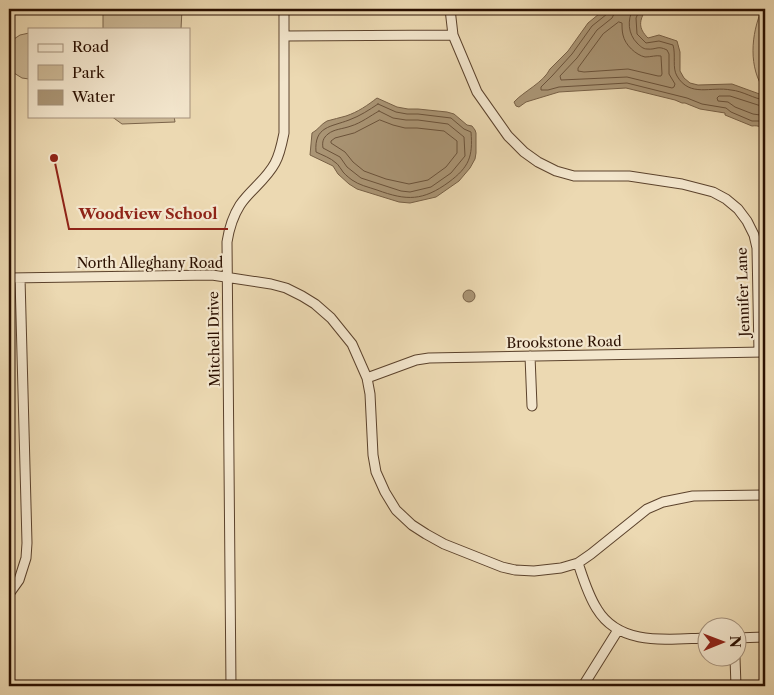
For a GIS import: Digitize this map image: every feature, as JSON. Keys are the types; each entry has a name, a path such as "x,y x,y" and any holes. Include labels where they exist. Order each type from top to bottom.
{"street":[{"name":"Mitchell Drive","path":"231,686 227,242 230,227 240,205 264,180 275,163 281,147 284,134 284,9"},
{"name":"Jennifer Lane","path":"450,9 453,35 477,92 508,136 524,152 538,162 556,171 574,176 629,176 682,184 713,192 726,198 738,209 754,235 757,248 762,352"},
{"path":"285,36 453,35"},
{"name":"North Alleghany Road","path":"9,278 212,275 264,282 286,288 302,296 331,318 352,344 366,378 370,394 373,455 376,472 396,510 412,525 444,544 502,567 534,571 561,568 578,563"},
{"path":"9,594 19,580 26,558 27,543 20,278"},
{"name":"Brookstone Road","path":"366,378 416,360 429,358 762,352"},
{"path":"530,356 532,406"},
{"path":"696,638 649,639 618,630 597,610 578,563 592,554 647,509 663,502 693,496 765,495"},
{"path":"583,686 618,630"},
{"path":"746,638 765,637"},
{"path":"735,668 736,686"}],"green space":[{"path":"103,9 182,9 181,28 103,28"},
{"path":"762,9 765,9 765,91 756,72 753,51 755,29"},
{"path":"28,33 28,79 22,78 14,73 9,66 9,49 14,39"},
{"path":"114,118 174,118 175,122 122,124"}],"water":[{"path":"605,9 646,9 641,21 642,31 648,38 659,35 677,41 680,52 680,71 690,83 698,85 732,84 765,96 765,133 760,127 752,126 725,115 725,113 700,109 675,100 626,88 559,92 526,102 519,107 516,106 514,102 543,79 568,51 588,23"},
{"path":"377,98 397,107 454,114 467,125 472,126 476,133 475,159 459,181 436,197 410,203 399,202 357,189 338,174 333,166 310,155 312,133 327,121 355,112"},
{"path":"467,290 471,290 475,296 471,302 467,302 463,298 463,294"}],"place":[{"name":"Woodview School","path":"54,158"}]}
